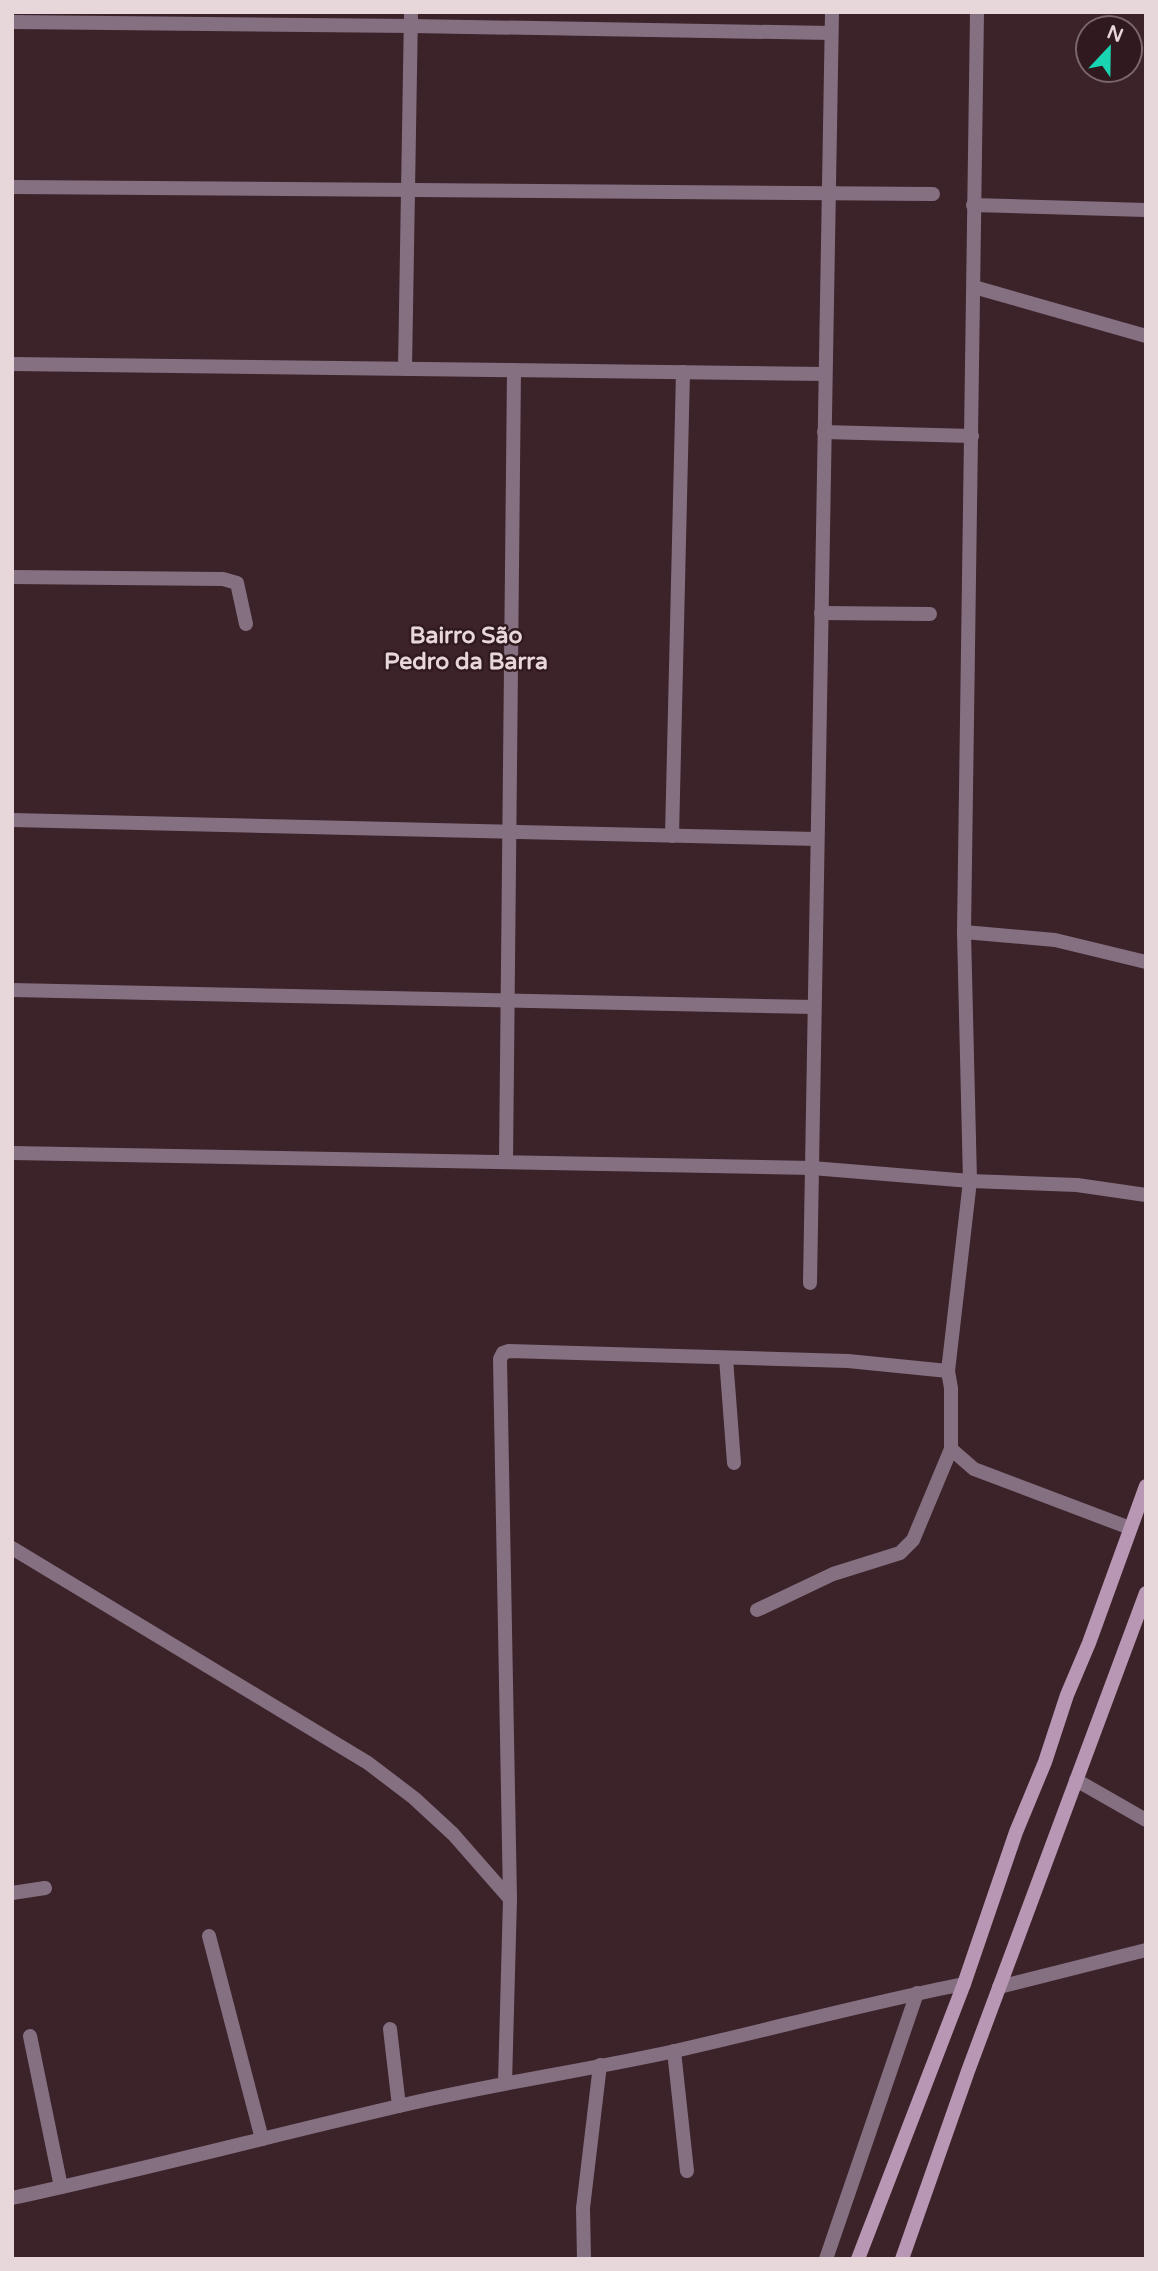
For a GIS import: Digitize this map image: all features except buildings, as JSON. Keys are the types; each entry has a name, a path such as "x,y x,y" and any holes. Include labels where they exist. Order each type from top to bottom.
{"main road":[{"path":"858,2259 964,1984 1016,1832 1045,1762 1067,1695 1089,1643 1146,1486"},
{"path":"902,2259 999,1987 1146,1593"}],"street":[{"path":"810,1283 832,12"},
{"path":"757,1610 833,1574 900,1553 907,1548 913,1540 951,1449 951,1388 948,1371 970,1181 964,932 977,12"},
{"path":"12,22 411,19 831,33"},
{"path":"405,369 411,19"},
{"path":"12,187 933,194"},
{"path":"973,205 1146,210"},
{"path":"974,287 1146,335"},
{"path":"12,364 825,374"},
{"path":"506,1162 514,370"},
{"path":"672,836 683,372"},
{"path":"824,432 972,436"},
{"path":"12,577 223,579 237,583 246,624"},
{"path":"821,612 930,614"},
{"path":"12,820 817,839"},
{"path":"964,932 1055,940 1146,962"},
{"path":"12,990 814,1007"},
{"path":"12,1153 812,1168 970,1181 1077,1185 1146,1195"},
{"path":"505,2083 510,1899 500,1359 503,1353 509,1351 848,1361 948,1371"},
{"path":"726,1358 734,1463"},
{"path":"951,1449 974,1469 1130,1528"},
{"path":"12,1548 368,1763 414,1798 453,1834 510,1899"},
{"path":"1076,1780 1146,1820"},
{"path":"12,1893 44,1888"},
{"path":"209,1936 262,2139"},
{"path":"999,1987 1145,1950 1146,1966"},
{"path":"12,2198 153,2167 399,2106 674,2051 964,1984"},
{"path":"827,2259 917,1993"},
{"path":"390,2029 399,2106"},
{"path":"30,2036 61,2187"},
{"path":"674,2051 687,2171"},
{"path":"584,2259 583,2208 600,2065"}],"district":[{"name":"Bairro São Pedro da Barra","path":"466,649"}]}
